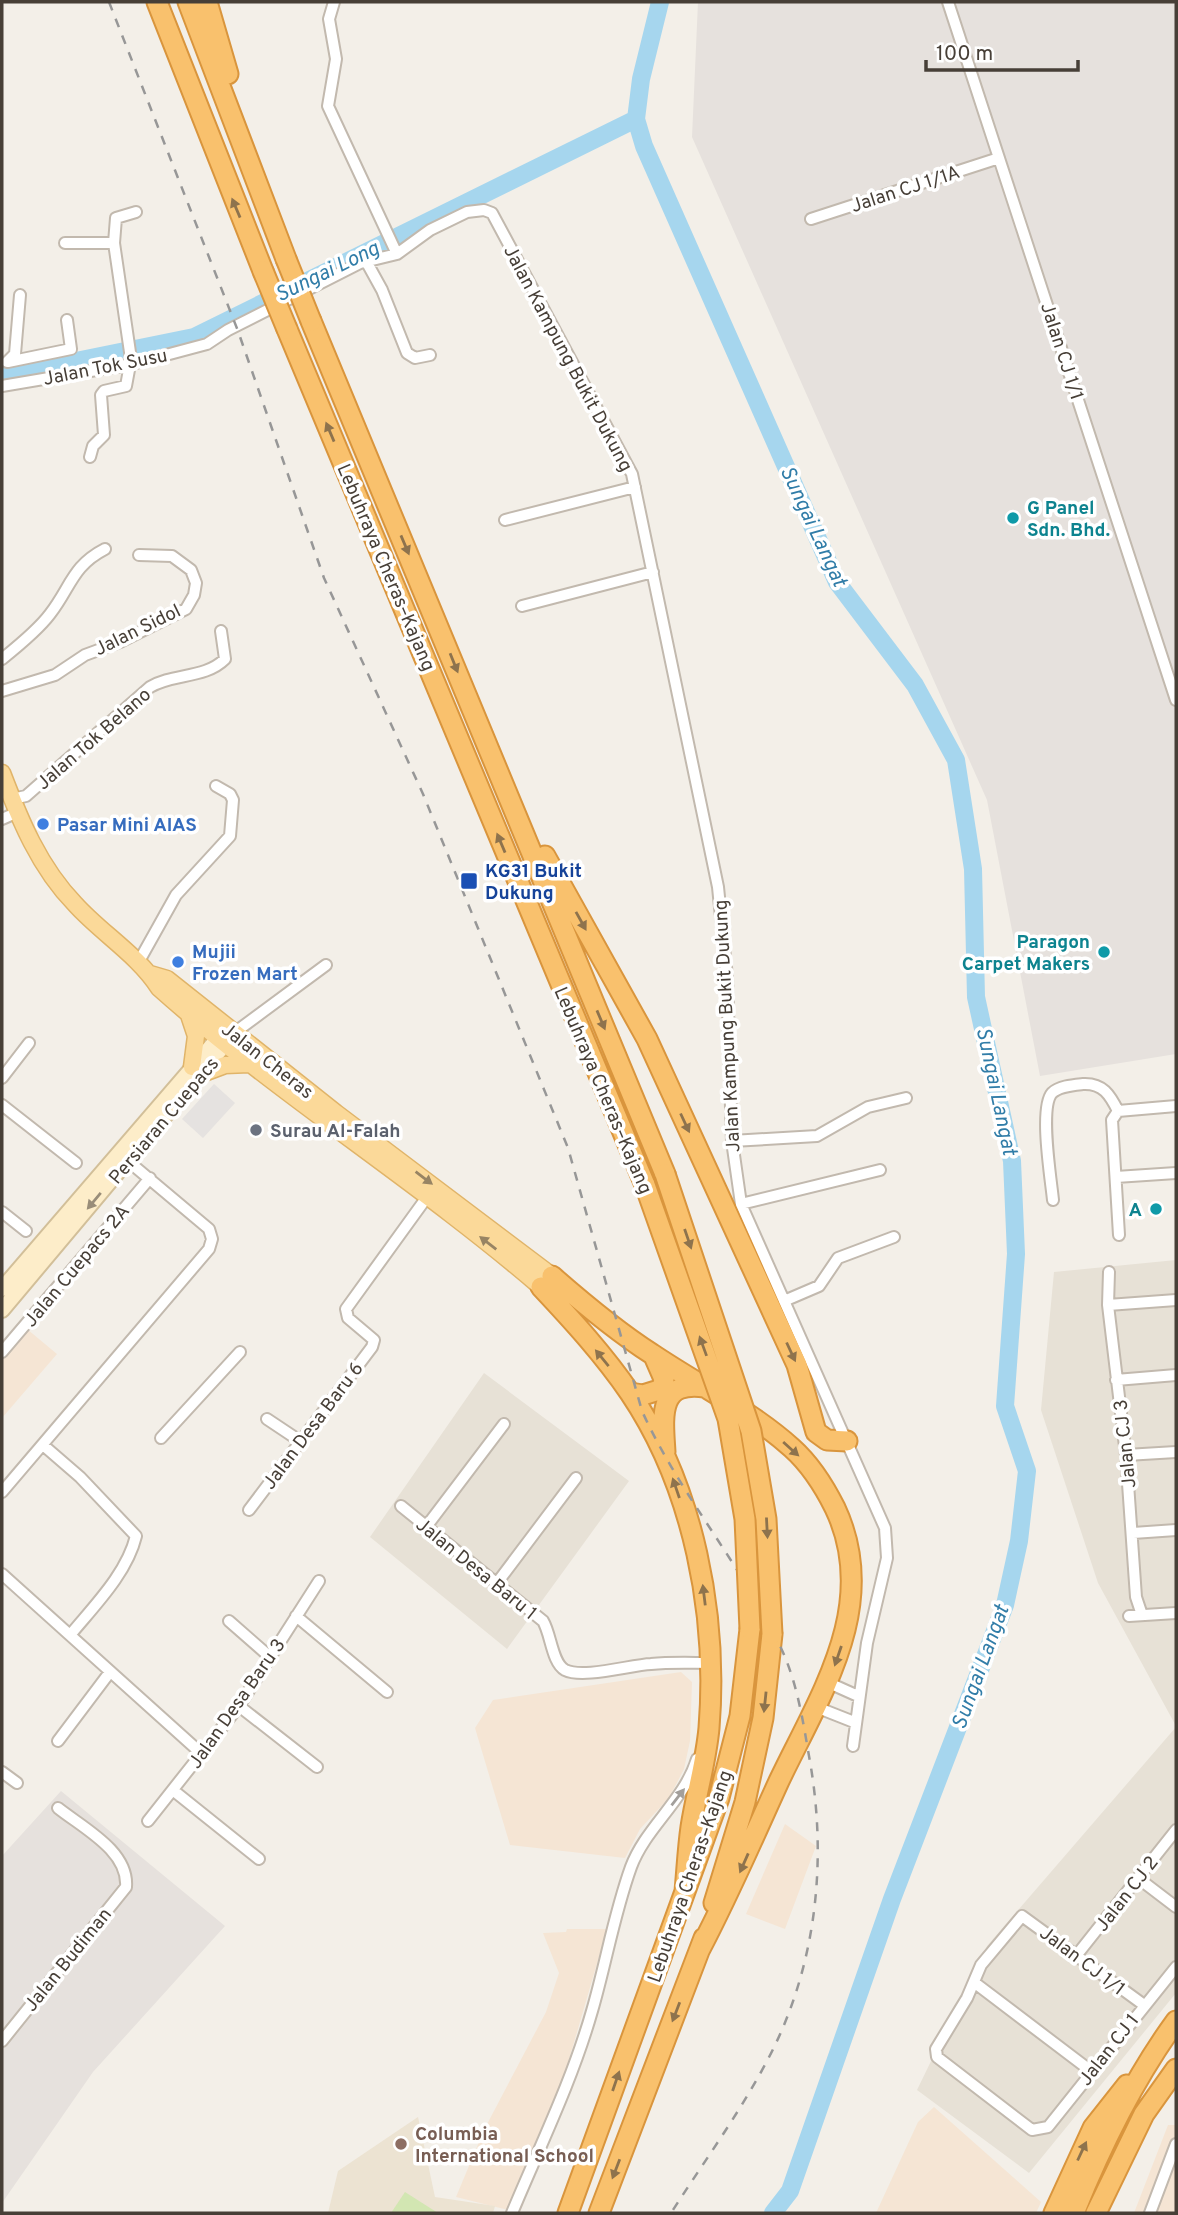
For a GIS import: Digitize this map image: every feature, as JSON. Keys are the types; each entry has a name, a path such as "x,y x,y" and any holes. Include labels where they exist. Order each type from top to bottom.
{"highway":[{"name":"Lebuhraya Cheras–Kajang","path":"157,2 263,271 645,1185 727,1419 745,1519 750,1629 740,1716 719,1798 568,2213"},
{"name":"Lebuhraya Cheras–Kajang","path":"188,2 286,259 666,1174 751,1431 766,1518 772,1634 763,1718 744,1802 700,1949 599,2213"},
{"path":"207,2 237,104 243,146"},
{"path":"500,776 646,1039 797,1365 817,1432 827,1440 847,1441"},
{"path":"546,1281 793,1448 823,1484 844,1527 852,1561 853,1595 845,1635 829,1683 740,1872 700,1949"},
{"path":"546,1281 630,1394 665,1456 687,1519 703,1584 711,1663 709,1724 703,1774 691,1825 685,1891"},
{"path":"630,1394 643,1395 662,1389 664,1379 654,1356"},
{"path":"665,1456 663,1412 669,1397 692,1385 707,1388"},
{"path":"1074,2213 1110,2133 1143,2070 1176,2021"},
{"path":"1096,2213 1129,2144 1169,2085 1176,2068"},
{"path":"1054,2213 1093,2128 1115,2097 1143,2070"},
{"path":"560,2213 594,2144"},
{"path":"1111,2213 1129,2144"}],"main road":[{"name":"Jalan Cheras","path":"2,773 30,840 58,884 85,916 144,969 159,988 188,1013 546,1281"},
{"name":"Jalan Cheras","path":"144,969 167,979 249,1064 427,1197 546,1281"},
{"path":"188,1013 196,1036 197,1071 225,1065 249,1064"}],"street":[{"path":"334,2 329,19 336,59 328,106 396,250"},
{"name":"Jalan CJ 1/1","path":"948,2 1176,700"},
{"name":"Jalan CJ 1/1A","path":"811,219 999,158"},
{"name":"Jalan Kampung Bukit Dukung","path":"396,250 467,212 484,210 492,214 632,474 718,887 727,977 733,1141 741,1204 885,1528 887,1558 858,1696 853,1746"},
{"path":"90,457 93,446 104,435 101,395 108,390 126,386 132,362 114,243 116,218 135,212"},
{"path":"65,243 114,243"},
{"name":"Jalan Tok Susu","path":"2,386 132,362 207,344 228,330 366,261 396,250"},
{"path":"366,261 382,290 407,353 415,358 430,355"},
{"path":"5,363 15,354 20,295"},
{"path":"5,363 71,349 67,320"},
{"path":"505,520 635,487"},
{"path":"2,659 46,619 73,580 77,568 105,549"},
{"name":"Jalan Sidol","path":"2,691 55,675 85,654 120,642 186,608 194,596 196,583 191,570 172,556 139,555"},
{"path":"522,606 653,572"},
{"name":"Jalan Tok Belano","path":"15,806 150,687 159,681 211,670 222,663 225,659 221,631"},
{"path":"144,969 176,895 230,836 233,800 230,794 216,786"},
{"path":"2,819 15,806"},
{"path":"226,1039 326,965"},
{"name":"Persiaran Cuepacs","path":"2,1289 226,1039"},
{"path":"2,1078 29,1043"},
{"name":"Persiaran Cuepacs","path":"2,1310 128,1161 197,1071"},
{"path":"1053,1200 1046,1110 1051,1094 1061,1087 1086,1084 1100,1086 1109,1094 1118,1111"},
{"path":"733,1141 817,1136 868,1107 906,1098"},
{"path":"2,1105 76,1163"},
{"path":"1118,1111 1176,1106"},
{"path":"1118,1111 1112,1120 1119,1236"},
{"path":"2,1492 209,1249 212,1239 209,1229 128,1161"},
{"path":"741,1204 880,1170"},
{"path":"1116,1177 1176,1172"},
{"name":"Jalan Cuepacs 2A","path":"2,1352 150,1178"},
{"name":"Jalan Desa Baru 6","path":"249,1510 372,1346 374,1340 348,1318 346,1309 427,1197"},
{"path":"2,1212 26,1231"},
{"path":"784,1301 808,1293 819,1286 838,1258 894,1237"},
{"name":"Jalan CJ 3","path":"1109,1272 1108,1305 1133,1533 1136,1597 1142,1615"},
{"path":"1108,1305 1176,1300"},
{"path":"161,1438 240,1352"},
{"path":"1116,1380 1176,1376"},
{"path":"267,1419 300,1441"},
{"path":"426,1527 504,1424"},
{"path":"43,1446 80,1476 136,1536 133,1549 110,1587 71,1634"},
{"path":"1125,1455 1176,1452"},
{"path":"497,1583 576,1478"},
{"name":"Jalan Desa Baru 1","path":"401,1506 543,1621 550,1633 557,1663 565,1670 587,1672 654,1664 711,1663"},
{"path":"1133,1533 1176,1530"},
{"path":"2,1575 202,1754"},
{"name":"Jalan Desa Baru 3","path":"148,1821 239,1706 319,1581"},
{"path":"1129,1616 1176,1613"},
{"path":"296,1616 387,1692"},
{"path":"229,1621 270,1657"},
{"path":"58,1741 110,1672"},
{"path":"829,1683 858,1696"},
{"path":"239,1706 317,1767"},
{"path":"816,1707 855,1722"},
{"path":"512,2213 564,2095 638,1852 686,1786 709,1724"},
{"path":"2,1772 17,1783"},
{"path":"174,1791 259,1859"},
{"name":"Jalan Budiman","path":"2,2041 125,1887 127,1875 117,1855 58,1808"},
{"name":"Jalan CJ 2","path":"1076,1956 1176,1830"},
{"path":"1138,1878 1176,1907"},
{"name":"Jalan CJ 1/1","path":"975,1983 989,1953 1022,1916 1144,2005"},
{"name":"Jalan CJ 1","path":"975,1983 936,2049 937,2057 1032,2130 1040,2131 1048,2127 1176,1966"},
{"path":"975,1983 1091,2071"},
{"path":"1150,2213 1176,2144"}],"shaded area":[{"path":"698,2 1176,2 1176,1054 1040,1076 987,800 692,137"},
{"path":"214,1084 235,1103 203,1138 182,1119"},
{"path":"1176,1260 1176,1726 1098,1583 1041,1410 1054,1272"},
{"path":"27,1329 57,1354 2,1418 2,1358"},
{"path":"484,1373 629,1481 507,1649 370,1537"},
{"path":"681,1672 692,1682 690,1741 684,1769 669,1798 640,1829 625,1858 510,1845 475,1728 493,1700"},
{"path":"1176,1727 1176,1993 1029,2173 917,2090 987,1946"},
{"path":"61,1791 225,1926 93,2072 2,2203 2,1856"},
{"path":"785,1824 816,1846 785,1929 746,1914"},
{"path":"567,1929 607,1929 559,2094 508,2210 456,2197 484,2130 546,2012 559,1973 543,1933 566,1932"},
{"path":"934,2107 1041,2202 1036,2213 876,2213 918,2122"},
{"name":"Columbia International School","path":"418,2117 435,2197 495,2206 493,2213 328,2213 338,2171"},
{"path":"1168,2125 1176,2125 1176,2213 1134,2213"}],"green space":[{"path":"405,2192 438,2213 391,2213"}],"waterway":[{"name":"Sungai Langat","path":"660,2 641,79 636,119 644,146 837,582 915,685 956,760 973,869 976,997 1012,1161 1016,1254 1005,1406 1027,1471 1019,1541 1005,1605 892,1899 790,2191 773,2213"},
{"name":"Sungai Long","path":"2,376 194,337 636,119"}],"railway":[{"path":"109,2 238,331 324,578 423,794 568,1148 642,1411 674,1472 765,1617 787,1661 802,1715 815,1795 817,1834 814,1912 807,1950 784,2025 767,2061 733,2119 671,2213"}],"place":[{"name":"G Panel Sdn. Bhd.","path":"1013,518"},
{"name":"Pasar Mini AIAS","path":"43,824"},
{"name":"KG31 Bukit Dukung","path":"469,881"},
{"name":"Paragon Carpet Makers","path":"1104,952"},
{"name":"Mujii Frozen Mart","path":"178,962"},
{"name":"Surau Al-Falah","path":"256,1130"},
{"name":"A","path":"1156,1209"},
{"name":"Columbia International School","path":"401,2144"}]}
